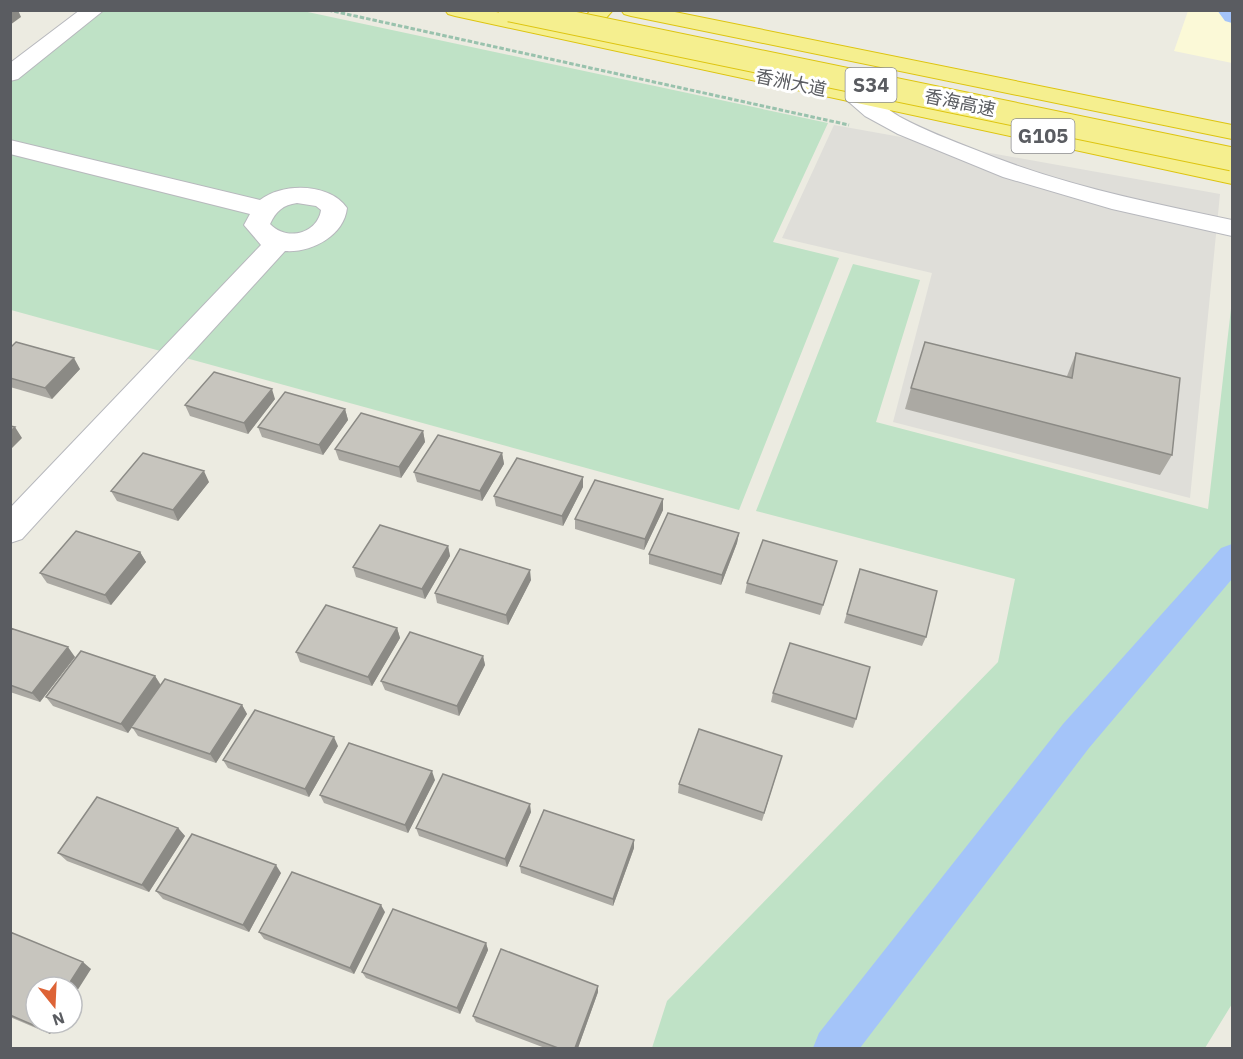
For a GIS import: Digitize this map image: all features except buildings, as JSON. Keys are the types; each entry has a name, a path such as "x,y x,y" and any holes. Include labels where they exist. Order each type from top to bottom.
{"highway":[{"name":"香洲大道","path":"455,10 1233,177"},
{"name":"香海高速","path":"510,10 1233,159"},
{"path":"578,37 603,10"},
{"name":"香海高速","path":"632,10 1233,132"},
{"name":"G105","path":"667,10 1233,126"}],"street":[{"path":"10,74 94,10"},
{"path":"853,96 915,134 991,164 1102,198 1221,226"},
{"path":"10,147 263,209 284,198 297,195 321,198 334,208 335,216 333,223 316,236 291,242 279,241 261,232 257,225 263,209"},
{"path":"10,530 279,241"}],"path":[{"path":"328,10 815,116 856,128"}],"shaded area":[{"path":"1188,11 1232,11 1232,63 1174,51"},
{"path":"834,125 1220,194 1190,498 893,422 932,273 782,238"}],"green space":[{"path":"104,11 303,11 828,123 773,242 839,258 739,510 11,310 10,82"},
{"path":"853,264 920,280 876,422 1208,509 1232,300 1232,1004 1205,1048 652,1048 667,1001 998,662 1015,579 756,511"}],"waterway":[{"path":"1227,10 1232,17"},
{"path":"834,1048 1076,736 1232,557"}]}
